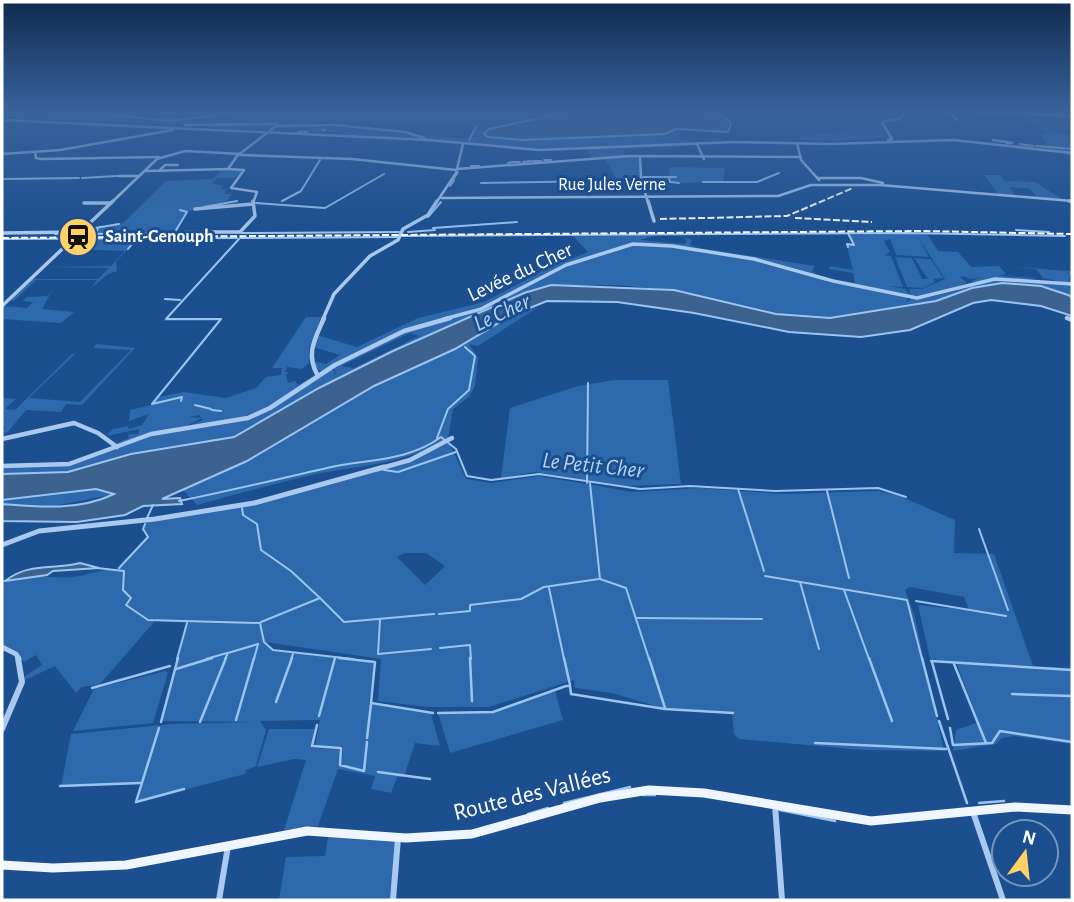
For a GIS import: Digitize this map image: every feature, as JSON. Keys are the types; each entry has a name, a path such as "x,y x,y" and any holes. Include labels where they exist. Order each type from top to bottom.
{"main road":[{"name":"Route des Vallées","path":"2,865 106,867 164,860 317,830 398,837 485,832 600,797 649,790 694,792 838,817 878,821 1015,807 1072,810"}],"street":[{"path":"2,154 33,152"},
{"path":"35,152 36,158 43,159 160,157 180,152"},
{"path":"205,152 352,159 456,169 640,156 704,159 801,157"},
{"path":"228,169 243,152"},
{"path":"2,466 69,464 156,433 248,418 270,408 318,374 311,364 311,348 337,290 365,260 398,240 403,229 421,222 443,196 461,152"},
{"path":"701,152 704,159"},
{"path":"800,152 824,185"},
{"path":"640,156 640,178 654,221"},
{"path":"2,306 160,157"},
{"path":"160,171 165,165 178,165"},
{"path":"145,171 244,170 230,188 257,192 253,204 255,216 243,231 186,232"},
{"path":"118,176 139,177"},
{"path":"817,178 863,178 887,185"},
{"name":"Rue Jules Verne","path":"443,196 781,196 808,186 887,185 1072,201"},
{"path":"84,203 111,203"},
{"path":"195,209 253,204"},
{"path":"2,233 79,233"},
{"name":"Levée du Cher","path":"318,374 404,331 481,309 564,266 633,244 683,247 763,260 842,284 922,298"},
{"path":"907,291 922,298 971,283 1005,279 1072,284"},
{"path":"1066,318 1072,320"},
{"path":"2,439 76,424 98,433 118,447"},
{"path":"2,545 39,531 254,503 410,460 452,438"},
{"path":"2,647 16,654 22,667 18,692 2,729"},
{"path":"775,805 782,900"},
{"path":"973,811 1003,900"},
{"path":"393,900 398,837"},
{"path":"219,900 228,846"}],"shaded area":[{"path":"589,152 624,152 626,157 639,158 639,177 617,180 604,157 591,158"},
{"path":"670,167 725,168 723,182 671,183 668,176"},
{"path":"221,170 242,170 235,178 217,178 212,184 223,185 221,189 227,189 224,194 232,194 227,201 187,212 175,232 95,234 101,227 123,223 166,181 213,179"},
{"path":"984,175 1000,175 1005,181 1035,182 1062,199 1038,198 1030,189 1010,187 1016,196 999,195"},
{"path":"927,234 938,251 958,252 971,267 999,266 1006,274 999,276 1039,278 1013,280 1057,281 1043,278 1036,269 1015,267 1072,270 1072,277 1069,278 1072,297 1041,286 1002,283 972,288 927,303 841,317 816,318 776,314 674,290 617,285 551,285 524,293 393,351 319,388 234,437 131,454 68,472 2,474 2,467 72,464 147,436 245,421 330,369 335,371 334,377 336,373 334,367 400,333 487,307 562,268 615,248 568,264 493,303 406,329 322,371 318,370 312,361 326,364 340,355 313,347 317,335 357,347 418,318 484,302 546,269 588,252 573,236 656,235 640,240 684,244 687,242 679,235 692,240 690,245 699,248 815,266 812,271 827,282 842,284 844,281 855,283 853,273 829,269 830,266 853,270 846,243 853,244 848,235","holes":["918,237 945,279 922,289 909,289 911,296 905,289 889,286 903,287 891,256 885,255 890,252 884,241 890,239 896,255 929,257","960,277 982,277 971,281 974,282 999,280 926,297 967,283","886,293 922,298 911,298 906,303 908,298","410,333 419,336 354,368 341,366"]},
{"path":"137,239 116,262 117,271 108,274 91,288 97,280 36,280 14,301 10,300 32,279 98,279 109,268 45,267 111,266 125,251 64,249 73,248 80,242 73,240"},
{"path":"239,239 168,318 223,318 159,397 184,392 226,398 256,388 266,377 281,375 282,368 272,368 306,317 321,317 309,349 309,363 302,369 287,367 285,372 289,372 286,375 288,383 295,381 298,385 316,375 267,409 242,419 189,426 203,420 202,418 184,427 117,444 110,440 117,443 129,438 128,434 139,434 139,429 106,436 113,429 128,426 129,429 142,425 149,414 129,421 130,410 151,405 218,321 163,321"},
{"path":"895,257 912,258 922,279 928,279 914,258 931,259 943,278 933,279 935,282 923,288 907,287"},
{"path":"53,289 42,309 74,312 61,323 2,319 3,306 27,308 33,302 23,301 27,297 48,296"},
{"path":"538,307 478,346 469,344 478,358 475,386 469,397 453,409 448,438 429,448 394,460 303,477 197,505 183,490 219,474 374,386 455,349 510,316"},
{"path":"96,344 135,348 82,405 66,404 61,412 26,410 7,433 2,432 5,426 2,426 2,398 16,399 5,409 15,410 75,354 29,398 80,402 131,350 93,348"},
{"path":"614,380 668,380 681,484 626,486 536,472 501,478 510,408 578,386"},
{"path":"449,443 466,479 492,483 539,476 633,492 700,488 785,494 878,491 897,495 955,520 954,553 994,554 1033,666 1072,668 1072,744 1014,736 1002,738 996,744 953,751 956,730 979,722 956,662 930,659 918,605 969,610 964,597 910,587 905,590 914,614 944,751 863,750 739,739 734,734 732,713 665,709 612,693 575,688 574,680 489,707 427,707 378,701 381,659 265,642 273,650 375,662 369,704 431,714 440,746 415,743 404,777 397,777 391,793 371,789 375,776 338,769 318,826 284,830 306,760 294,759 257,767 269,729 316,729 311,748 339,749 341,766 343,746 315,746 320,720 260,721 266,730 256,766 246,770 245,774 138,802 141,783 61,787 71,734 172,724 255,722 161,721 187,623 155,621 100,684 82,687 76,693 55,666 23,681 25,676 42,665 36,655 24,662 17,651 2,644 2,584 19,578 73,577 117,569 147,537 143,529 146,520 242,507 410,460","holes":["405,553 426,553 445,566 425,585 397,557"]},
{"path":"96,489 114,494 50,507 2,504 2,500"},
{"path":"165,671 168,673 153,723 73,731 94,689"},
{"path":"555,691 563,720 450,753 438,713 493,712"},
{"path":"329,831 398,837 393,900 279,900 286,857 325,856"}],"water":[{"name":"Le Cher","path":"1002,283 1041,286 1068,295 1072,297 1072,316 1041,306 991,300 973,303 910,330 861,337 789,332 694,313 617,302 547,301 510,316 455,349 374,386 247,461 162,499 180,498 182,504 143,506 125,515 77,522 2,521 2,504 44,507 73,505 114,494 96,489 2,500 2,474 68,472 131,454 234,437 319,388 393,351 524,293 551,285 674,290 776,314 830,318 936,301 972,288"},
{"path":"80,563 99,568 53,571 47,575 5,581 23,571"}],"waterway":[{"path":"282,201 301,191 320,160"},
{"path":"544,160 551,160"},
{"path":"523,162 531,161"},
{"path":"533,161 541,161"},
{"path":"508,163 512,162"},
{"path":"513,162 520,162"},
{"path":"471,166 479,166"},
{"path":"454,178 458,172"},
{"path":"703,182 757,182 779,173"},
{"path":"256,203 325,208 384,174"},
{"path":"82,178 116,176"},
{"path":"643,177 676,177"},
{"path":"2,179 79,178"},
{"path":"669,178 670,182 679,183"},
{"path":"450,186 454,180"},
{"path":"481,183 607,181"},
{"path":"204,207 237,201"},
{"path":"428,217 441,202"},
{"path":"175,232 187,212 180,210"},
{"path":"433,228 517,222"},
{"path":"89,229 119,224"},
{"path":"95,233 98,229"},
{"path":"408,232 435,230"},
{"path":"1016,230 1049,232"},
{"path":"242,233 399,232"},
{"path":"84,234 186,233"},
{"path":"402,236 848,233"},
{"path":"848,233 854,245 847,244 848,247"},
{"path":"848,233 1065,236"},
{"path":"55,234 75,234"},
{"path":"240,238 397,237"},
{"path":"2,239 237,238"},
{"path":"128,249 136,239"},
{"path":"181,401 182,397 152,404 221,319 166,319 239,239"},
{"path":"165,299 180,300"},
{"path":"437,438 448,409 469,390 475,356 465,347"},
{"path":"587,481 588,383"},
{"path":"195,405 211,409"},
{"path":"212,410 221,411"},
{"name":"Le Petit Cher","path":"179,501 327,468 400,455 441,437 456,449 467,476 491,480 539,474 587,481"},
{"path":"384,470 398,472 456,452"},
{"name":"Le Petit Cher","path":"587,481 640,489 690,486 775,491 878,488 906,497"},
{"path":"590,483 600,579 626,588 649,659"},
{"path":"738,489 764,571"},
{"path":"827,491 849,578"},
{"path":"147,518 153,505"},
{"path":"242,508 243,515 257,524 261,550 291,571 320,598"},
{"path":"119,568 148,537 143,529 145,524"},
{"path":"979,529 1008,610"},
{"path":"97,568 124,571 123,590 131,598 126,605 148,620 260,623 264,642 273,650 353,659"},
{"path":"765,576 907,600 922,659"},
{"path":"439,614 470,611 470,605 521,599 544,587 599,579"},
{"path":"800,582 819,649"},
{"path":"549,588 564,659"},
{"path":"844,590 869,659"},
{"path":"261,622 320,598"},
{"path":"320,598 344,622 434,614"},
{"path":"916,601 1006,616"},
{"path":"637,618 762,619"},
{"path":"380,619 378,654 431,649"},
{"path":"177,659 187,623"},
{"path":"225,659 228,653 258,644 254,659"},
{"path":"440,648 470,645 471,659"},
{"path":"206,659 227,653"},
{"path":"291,659 293,654"},
{"path":"161,722 178,658"},
{"path":"176,669 212,658"},
{"path":"200,722 226,658"},
{"path":"236,720 254,658"},
{"path":"276,702 292,658"},
{"path":"319,716 335,658"},
{"path":"339,658 375,662 371,703 433,713"},
{"path":"470,658 472,701"},
{"path":"564,658 570,685"},
{"path":"649,658 665,708"},
{"path":"869,658 892,721"},
{"path":"922,658 937,716"},
{"path":"931,661 1072,670"},
{"path":"932,662 948,719"},
{"path":"954,664 986,743"},
{"path":"92,688 170,666"},
{"path":"438,713 493,712 566,686 570,686 571,694 665,709 733,713"},
{"path":"1012,694 1072,696"},
{"path":"367,738 371,704"},
{"path":"939,721 967,803"},
{"path":"317,725 312,746 341,748 340,765 364,771 367,742"},
{"path":"159,728 136,802 184,789"},
{"path":"950,728 953,745 992,743 1000,731 1072,742"},
{"path":"815,743 946,749"},
{"path":"378,772 430,779"},
{"path":"60,786 140,783"},
{"path":"564,803 630,787"},
{"path":"643,795 655,795"},
{"path":"979,803 1004,801"},
{"path":"528,814 548,808"},
{"path":"780,810 835,821"}],"railway":[{"path":"660,219 787,216 853,188"},
{"path":"795,218 872,222"},
{"path":"2,238 922,231 1072,234"}],"place":[{"name":"Saint-Genouph","path":"78,237"}]}
